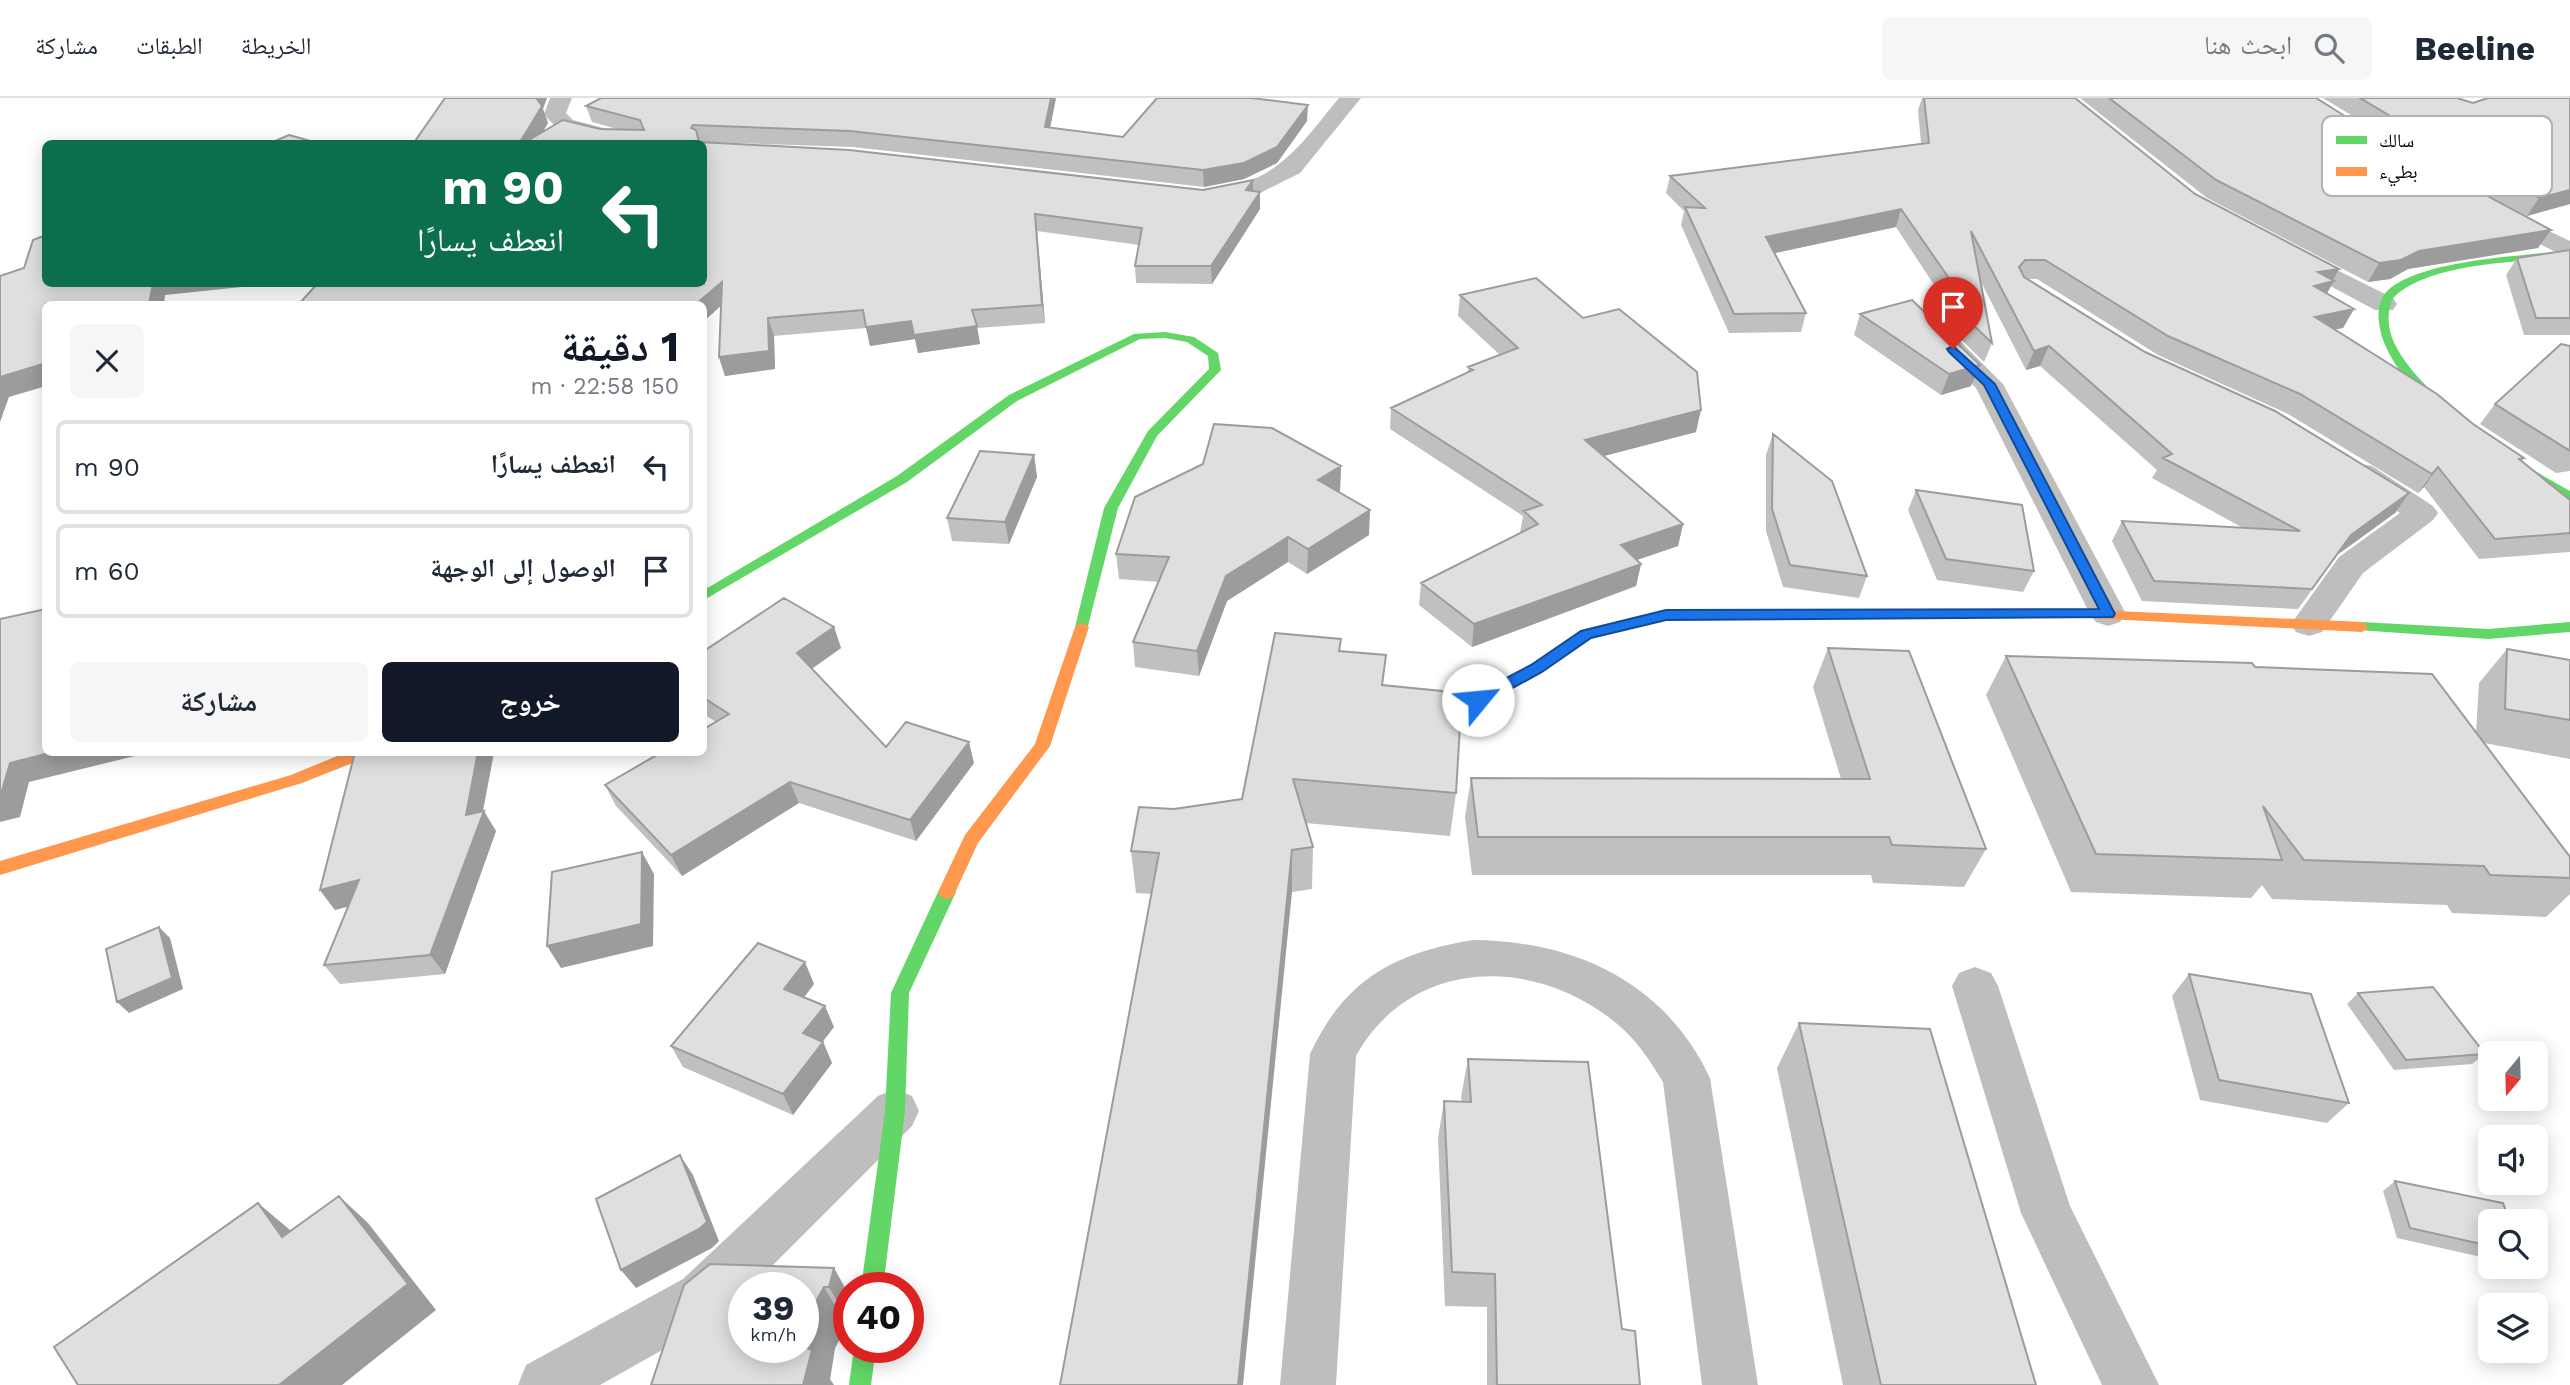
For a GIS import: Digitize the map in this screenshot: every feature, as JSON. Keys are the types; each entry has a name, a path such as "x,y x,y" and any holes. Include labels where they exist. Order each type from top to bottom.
{"street":[{"path":"561,98 555,114 565,125 622,140"},
{"path":"1179,194 1204,197 1252,188 1292,168 1350,98"},
{"path":"2477,203 2570,253"},
{"path":"2267,242 2384,303"},
{"path":"2457,422 2417,388 2392,353 2384,322 2384,303 2395,289 2417,278 2570,253"},
{"path":"1916,315 1989,384 2108,614"},
{"path":"707,594 902,479 1013,398 1138,336 1165,335 1190,339 1214,355 1215,370 1211,377 1152,435 1111,508 1077,645 1042,746 971,840 900,993 895,1111 874,1272"},
{"path":"2498,454 2570,497"},
{"path":"2309,624 2351,565 2422,513 2335,457"},
{"path":"1478,700 1536,668 1586,634 1666,615 2108,614 2488,634 2570,626"},
{"path":"0,868 296,779 354,756"},
{"path":"1308,1385 1333,1054 1350,1022 1377,995 1408,975 1444,962 1483,957 1523,960 1563,971 1601,988 1636,1012 1665,1043 1686,1078 1730,1385"},
{"path":"1975,986 2047,1213 2131,1385"},
{"path":"546,1385 702,1298 895,1111"},
{"path":"860,1385 863,1363"}],"building":[{"path":"445,98 536,98 542,106 521,140 416,140"},
{"path":"601,98 1051,98 1045,127 1123,137 1157,98 1251,98 1308,105 1277,147 1244,163 1203,170 850,131 693,125 691,128 696,130 698,140 529,140 563,120 600,129 644,130 640,120 586,106"},
{"path":"1924,98 2075,98 2195,194 2339,269 2318,272 2334,281 2314,286 2354,309 2315,317 2437,394 2473,424 2524,458 2519,459 2570,500 2570,533 2495,539 2438,467 2432,474 2300,394 2168,336 2045,260 2025,260 2019,267 2024,277 2145,352 2275,411 2409,493 2351,535 2312,589 2154,581 2122,521 2300,531 2163,458 2172,454 2049,346 2034,351 1971,231 1992,343 1941,294 1957,290 1901,209 1766,237 1806,313 1734,314 1685,207 1705,208 1670,176 1929,143"},
{"path":"2109,98 2316,98 2345,116 2322,116 2322,196 2487,196 2551,230 2419,251 2401,260 2379,263 2216,180"},
{"path":"2360,98 2457,98 2473,103 2488,98 2570,98 2570,190 2552,195 2552,116 2390,116"},
{"path":"289,135 307,140 277,140"},
{"path":"707,142 849,150 1203,190 1253,180 1246,190 1260,192 1211,266 1135,266 1142,228 1035,214 1042,305 972,310 977,326 914,335 911,321 866,327 863,310 768,318 769,351 719,357 722,282 700,301 302,301 314,287 707,287"},
{"path":"42,237 42,287 152,287 150,301 42,301 42,364 0,377 0,276 24,268 33,240"},
{"path":"2570,250 2570,318 2536,318 2517,258"},
{"path":"1536,278 1583,318 1619,309 1697,372 1701,410 1585,440 1683,524 1621,545 1641,564 1474,624 1421,583 1538,524 1524,511 1542,505 1391,408 1473,370 1468,367 1518,348 1460,295"},
{"path":"1912,300 1980,365 1949,374 1860,314"},
{"path":"2561,344 2570,346 2570,451 2495,404"},
{"path":"1214,424 1272,428 1341,466 1318,480 1370,510 1308,549 1288,537 1226,576 1197,651 1133,642 1169,557 1116,554 1135,497 1203,464"},
{"path":"1773,434 1832,481 1867,576 1790,565 1772,509"},
{"path":"980,451 1034,455 1005,522 947,518"},
{"path":"1916,490 2022,505 2034,571 1946,559"},
{"path":"784,598 834,627 797,653 886,747 906,722 969,742 910,820 790,782 671,855 605,785 655,756 707,756 707,727 729,714 707,700 707,649"},
{"path":"42,610 42,755 10,763 0,798 0,619"},
{"path":"1275,633 1341,639 1339,651 1386,655 1382,685 1462,693 1456,793 1293,779 1313,847 1292,850 1238,1385 1060,1385 1159,853 1131,851 1139,807 1174,809 1242,799"},
{"path":"1828,648 1909,651 1986,849 1892,845 1889,837 1478,837 1471,778 1870,779"},
{"path":"2507,649 2570,660 2570,720 2505,709"},
{"path":"2006,656 2252,663 2255,667 2432,674 2570,857 2570,878 2490,875 2484,866 2304,860 2263,806 2282,860 2096,854"},
{"path":"354,756 477,756 466,815 484,811 430,955 324,965 359,880 320,890"},
{"path":"642,852 641,924 547,946 552,872"},
{"path":"159,927 172,978 117,1002 106,949"},
{"path":"758,943 805,962 784,989 825,1006 803,1033 823,1042 783,1094 671,1046"},
{"path":"2189,974 2311,994 2349,1103 2219,1080"},
{"path":"2433,987 2478,1045 2478,1055 2406,1060 2358,993"},
{"path":"1799,1023 1930,1029 2036,1385 1881,1385"},
{"path":"1468,1059 1588,1062 1622,1329 1635,1331 1640,1385 1497,1385 1495,1274 1452,1272 1444,1101 1471,1102"},
{"path":"680,1155 707,1222 699,1229 621,1270 596,1199"},
{"path":"2395,1181 2503,1203 2505,1209 2478,1209 2478,1243 2410,1228"},
{"path":"339,1196 408,1284 279,1385 78,1385 54,1347 258,1203 282,1237"},
{"path":"710,1264 834,1268 829,1287 824,1287 819,1296 819,1272 728,1272 728,1363 809,1363 803,1385 651,1385 684,1285"}],"traffic: fast":[{"path":"2444,411 2410,376 2391,346 2384,318 2388,297 2406,283 2449,269 2570,254"},
{"path":"707,594 902,479 1013,398 1138,336 1165,335 1190,339 1214,355 1215,370 1152,434 1111,508 1082,627"},
{"path":"2512,462 2570,497"},
{"path":"1478,700 1537,668 1586,634 1666,615 2073,614"},
{"path":"2362,627 2488,634 2570,627"},
{"path":"874,1272 895,1111 900,993 947,892"},
{"path":"860,1385 863,1363"}],"traffic: slow":[{"path":"2073,614 2362,627"},
{"path":"947,892 971,840 1042,746 1082,627"},
{"path":"0,868 296,779 354,756"}],"route":[{"path":"1478,700 1536,668 1586,634 1666,615 2108,614 2021,440 1989,384 1953,349"}]}
